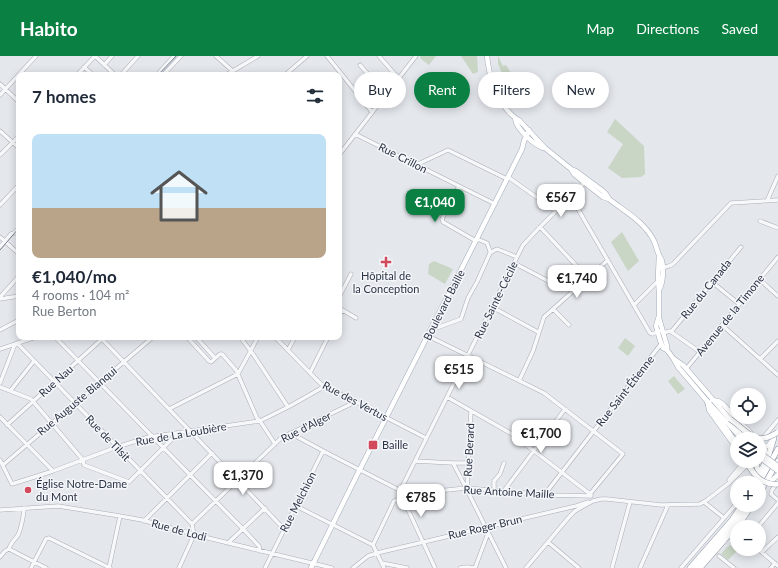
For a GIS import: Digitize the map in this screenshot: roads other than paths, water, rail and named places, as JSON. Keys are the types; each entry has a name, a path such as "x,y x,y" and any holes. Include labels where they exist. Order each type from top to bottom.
{"highway":[{"path":"710,401 710,408 722,422 730,436"},
{"path":"736,424 746,433 759,439 771,436 778,432"},
{"path":"758,476 769,454 774,438"},
{"path":"760,476 778,449"},
{"path":"766,482 778,461"},
{"path":"749,468 757,478 770,484 778,484"},
{"path":"766,486 772,480"},
{"path":"690,568 737,512"},
{"path":"695,568 735,522 740,512"},
{"path":"700,568 747,512"},
{"path":"704,568 720,545"},
{"path":"686,568 696,561"}],"main road":[{"path":"487,56 490,75 496,92 514,118 515,123 538,145 545,148 571,169 574,174 586,181 604,197 609,199 638,221 654,241 659,255 661,285 659,316 656,326 667,350 678,367 684,370 736,432"},
{"name":"Boulevard Baille","path":"312,566 428,336 435,328 476,240 522,149 527,144 530,137 529,130 519,120 514,118"},
{"path":"660,269 658,281 660,288"},
{"path":"660,333 661,344 663,348 667,350"},
{"path":"710,401 718,401 723,404 749,431"},
{"path":"720,412 730,420"},
{"path":"734,424 741,432"},
{"path":"766,445 768,446 770,444 778,428"},
{"path":"766,457 778,466"},
{"path":"766,462 778,471"},
{"path":"772,480 778,475"}],"street":[{"path":"21,72 36,56"},
{"path":"80,72 95,56 112,72"},
{"path":"104,65 112,56"},
{"path":"124,72 138,56"},
{"path":"166,72 181,56"},
{"path":"216,56 232,71 258,56"},
{"path":"288,72 307,56"},
{"path":"327,56 340,72"},
{"path":"379,56 393,72"},
{"path":"403,72 416,56"},
{"path":"160,72 172,57"},
{"path":"360,65 366,72"},
{"path":"84,67 90,72"},
{"path":"342,75 372,112"},
{"path":"0,95 16,78"},
{"path":"0,84 16,99"},
{"path":"342,151 375,108"},
{"path":"0,131 16,145"},
{"name":"Rue Crillon","path":"355,134 495,204"},
{"path":"0,156 16,139"},
{"path":"416,165 448,150 508,178 556,212"},
{"path":"767,201 778,176"},
{"name":"Rue Sainte-Cécile","path":"435,568 404,501 402,487 524,243 586,181"},
{"path":"459,186 442,219 443,222 476,240 487,243 490,253"},
{"path":"0,205 16,188"},
{"path":"571,197 650,334 668,331 671,332 700,352"},
{"path":"660,269 669,267 673,264 731,203 778,200"},
{"path":"760,222 778,228"},
{"path":"540,227 588,278"},
{"path":"0,246 16,231"},
{"path":"0,237 16,251"},
{"name":"Rue du Canada","path":"671,332 741,247"},
{"path":"435,328 461,318 468,298 490,253 497,249 517,257"},
{"name":"Avenue de la Timone","path":"684,370 778,257"},
{"path":"519,381 533,351 544,317 608,260"},
{"path":"514,263 552,283"},
{"path":"342,291 351,274"},
{"path":"0,298 16,279"},
{"path":"759,279 778,296"},
{"path":"634,305 658,281"},
{"path":"712,282 739,304"},
{"path":"0,298 16,296"},
{"path":"492,308 538,332"},
{"path":"553,309 569,325"},
{"path":"342,310 356,318"},
{"path":"0,330 16,322"},
{"path":"722,325 778,375"},
{"path":"428,336 544,393 623,454 591,495"},
{"path":"0,349 27,340"},
{"path":"58,340 243,529 259,546 260,551"},
{"name":"Rue Nau","path":"8,424 100,340"},
{"path":"104,340 284,529"},
{"name":"Rue Auguste Blanqui","path":"3,465 148,340"},
{"path":"190,340 209,361 211,362 222,354 236,370 257,418 274,444"},
{"path":"199,340 215,358"},
{"path":"242,340 288,408"},
{"path":"170,409 238,374 256,340"},
{"name":"Rue des Vertus","path":"278,340 324,386 426,438"},
{"path":"288,350 293,340"},
{"path":"310,373 326,340"},
{"path":"760,359 778,340"},
{"path":"0,383 16,344"},
{"name":"Rue de Tilsit","path":"16,344 192,524"},
{"name":"Rue Saint-Étienne","path":"545,494 661,344"},
{"path":"11,390 34,361"},
{"name":"Rue de La Loubière","path":"3,465 12,484 117,447 152,437 260,421 288,408 324,386"},
{"path":"0,387 31,398 83,460 84,464 129,482 177,433"},
{"path":"447,397 512,434 591,495 593,501"},
{"name":"Rue d'Alger","path":"192,524 281,438 355,402"},
{"path":"504,492 565,409"},
{"name":"Rue Berard","path":"466,488 471,411"},
{"path":"0,417 52,471"},
{"path":"766,434 778,420"},
{"path":"290,433 403,492"},
{"name":"Rue Melchion","path":"264,568 323,451"},
{"path":"144,521 212,453"},
{"path":"0,460 3,465"},
{"path":"415,461 468,463"},
{"path":"453,463 506,568"},
{"path":"494,491 494,481 500,474 504,463"},
{"path":"724,486 739,468"},
{"path":"526,568 575,511 593,501 607,499 654,505 696,504 708,500 745,468"},
{"path":"772,480 778,479"},
{"path":"764,520 778,502 771,494 772,490 778,484"},
{"name":"Rue Antoine Maille","path":"404,497 419,493 466,488 504,492 591,495"},
{"path":"373,545 394,501 404,497"},
{"name":"Rue Roger Brun","path":"377,553 593,501"},
{"path":"612,568 630,502"},
{"path":"704,502 724,518"},
{"path":"640,568 668,505"},
{"name":"Rue de Lodi","path":"0,510 58,506 120,516 272,554 312,566 332,568"},
{"path":"296,506 373,545 384,568"},
{"path":"575,511 576,506"},
{"path":"0,557 9,549 10,545 18,535 24,508"},
{"path":"228,543 265,508"},
{"path":"681,568 730,511"},
{"path":"31,568 46,539 50,538 109,568 120,516"},
{"path":"179,568 194,535 192,524"},
{"path":"460,568 475,568 488,532"},
{"path":"766,548 778,537"},
{"path":"548,542 579,568"},
{"path":"9,549 46,568"},
{"path":"353,568 368,556 377,553"},
{"path":"766,555 777,565 771,568"},
{"path":"719,556 734,568"},
{"path":"382,563 407,568"}],"tram line":[{"path":"161,72 176,56"},
{"path":"0,250 16,231"}],"place":[{"name":"Hôpital de la Conception","path":"386,262"},
{"name":"Baille","path":"373,445"},
{"name":"Église Notre-Dame du Mont","path":"28,490"}]}
